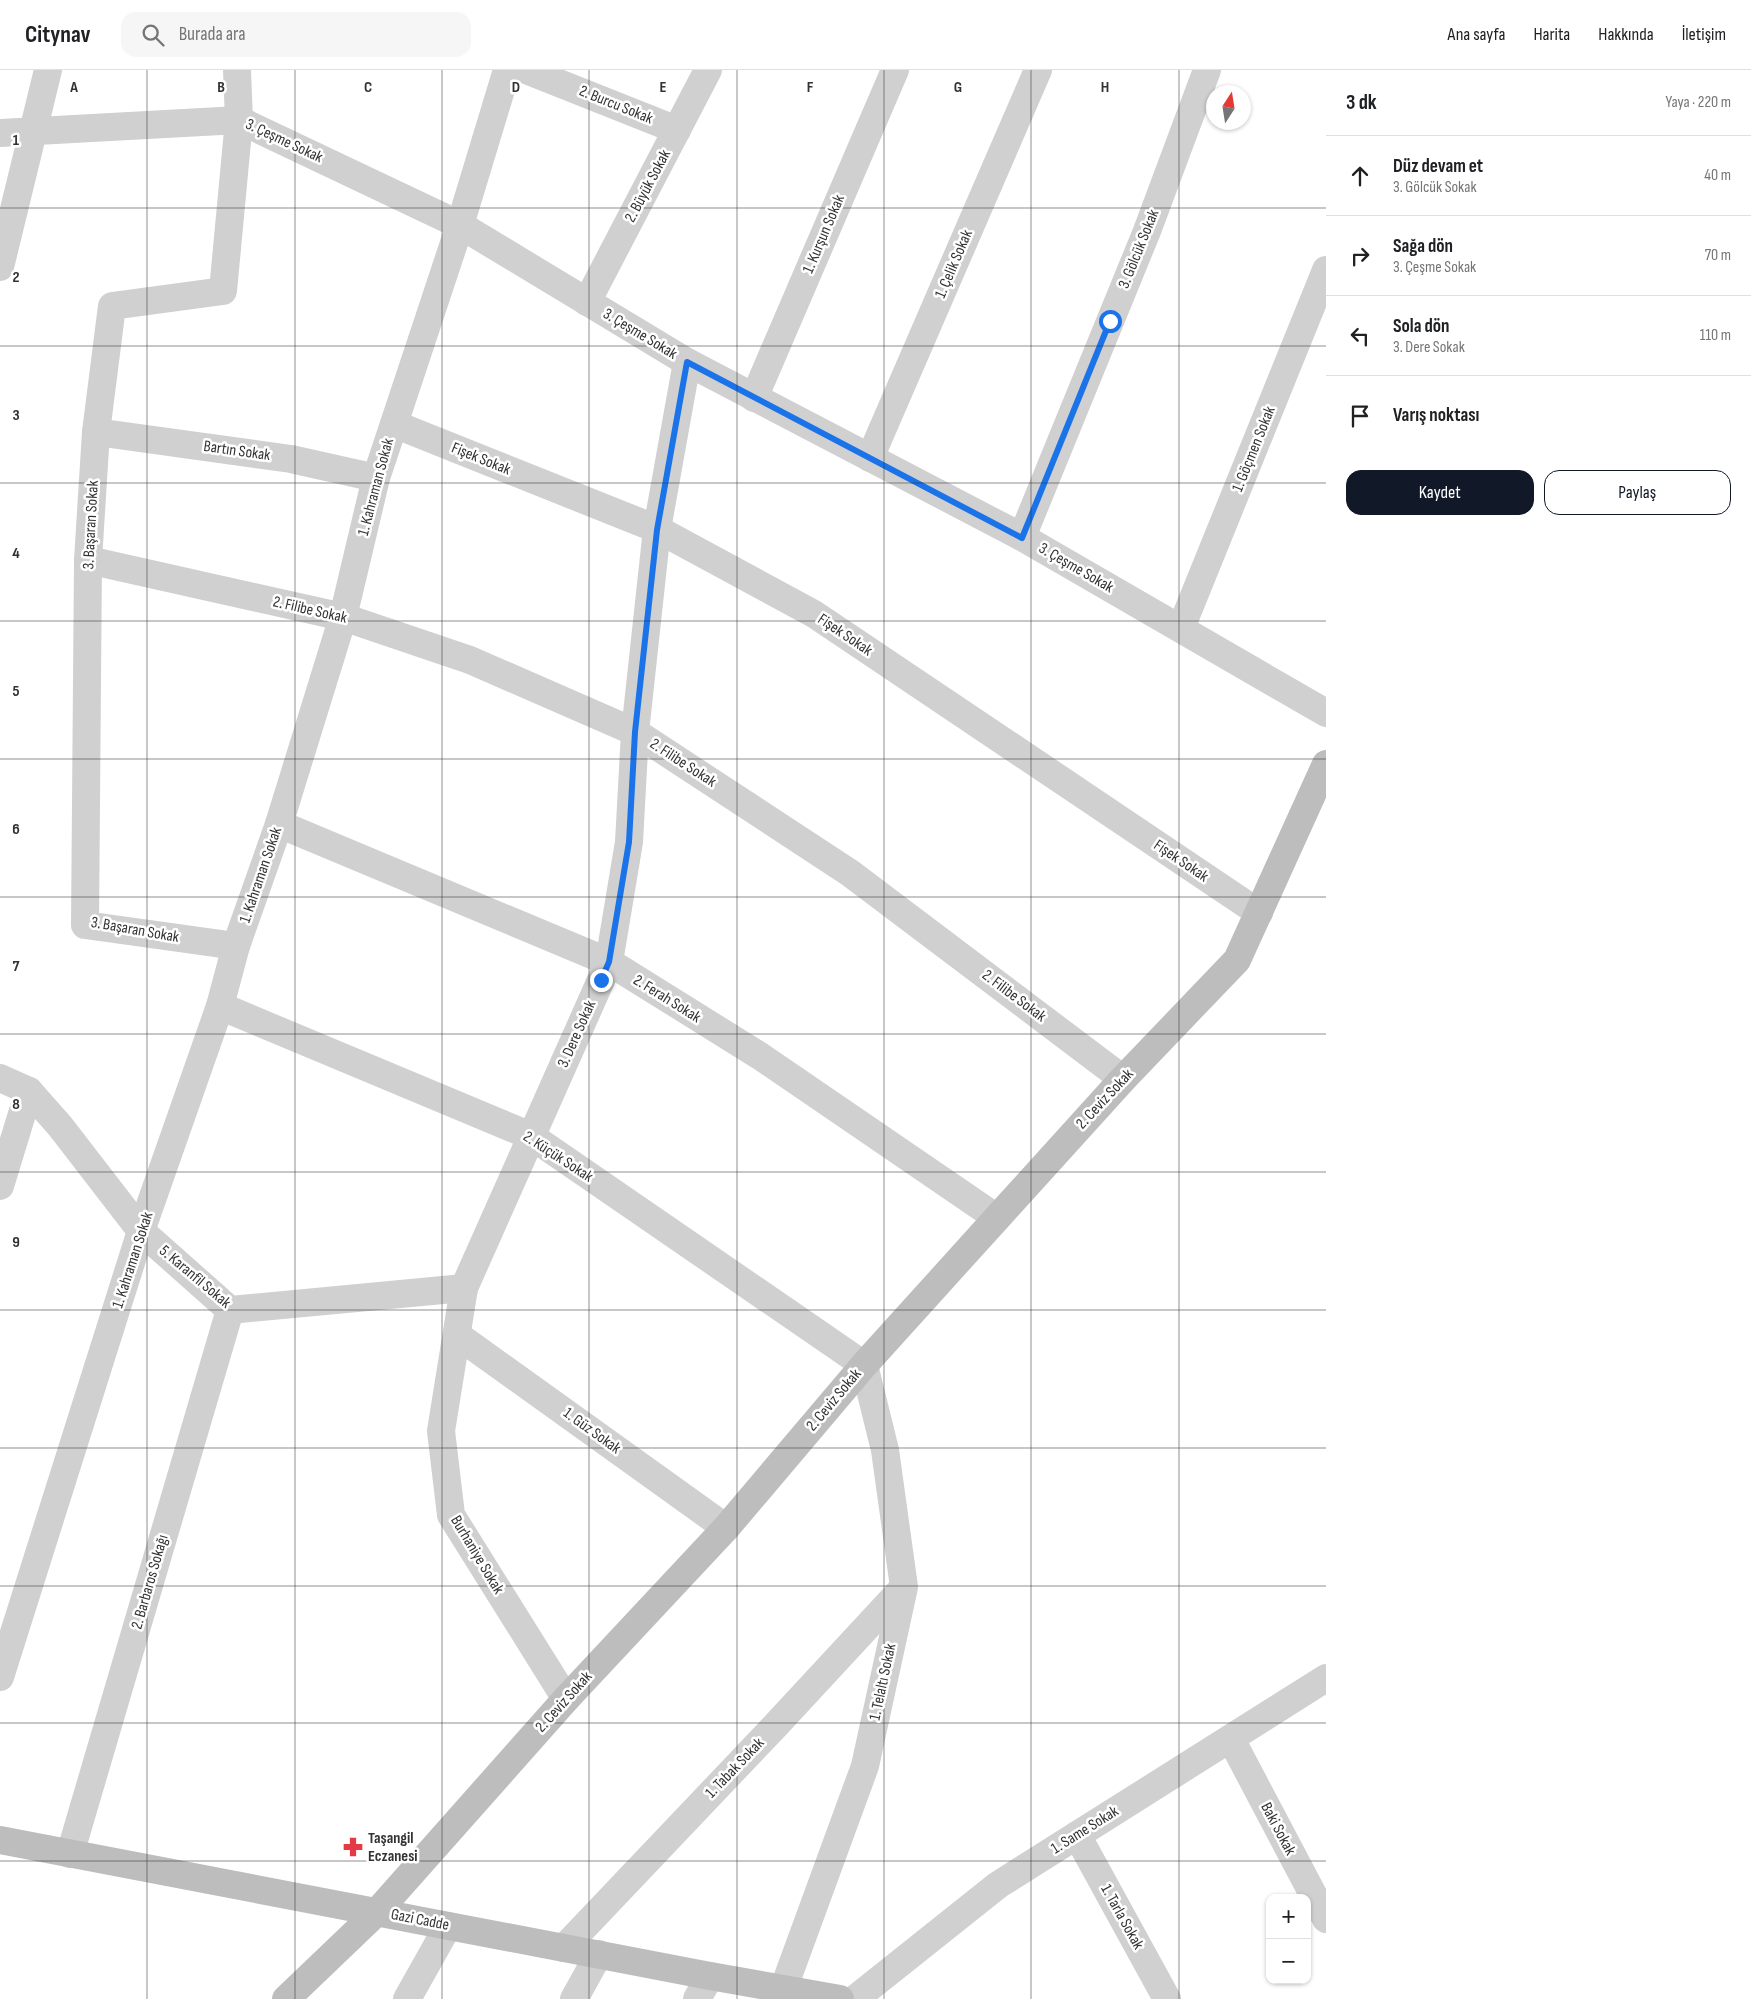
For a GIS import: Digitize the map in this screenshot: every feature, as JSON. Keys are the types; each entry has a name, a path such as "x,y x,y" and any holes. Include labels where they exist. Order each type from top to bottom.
{"main road":[{"name":"2. Ceviz Sokak","path":"286,1999 377,1912 566,1699 726,1528 864,1365 1123,1079 1238,960 1326,764"},
{"name":"Gazi Cadde","path":"0,1840 710,1976 840,1999"}],"street":[{"path":"0,267 48,70"},
{"name":"3. Başaran Sokak","path":"236,946 85,925 88,560 96,432 112,306 223,291 239,120 237,70"},
{"name":"1. Kahraman Sokak","path":"0,1677 141,1231 220,1006 236,946 279,824 343,617 376,478 460,225 507,70"},
{"name":"2. Burcu Sokak","path":"526,70 677,130"},
{"name":"2. Büyük Sokak","path":"587,302 708,70"},
{"name":"1. Kurşun Sokak","path":"754,398 895,70"},
{"name":"1. Çelik Sokak","path":"870,458 1038,70"},
{"name":"3. Gölcük Sokak","path":"1022,538 1147,231 1207,70"},
{"name":"3. Çeşme Sokak","path":"0,133 239,120 460,225 687,362 1022,538 1182,628 1326,713"},
{"name":"1. Göçmen Sokak","path":"1182,628 1326,270"},
{"name":"3. Dere Sokak","path":"457,1335 464,1288 609,962 629,842 635,732 657,530 687,362"},
{"name":"Fişek Sokak","path":"394,424 657,530 814,614 1259,914"},
{"name":"Bartın Sokak","path":"96,432 291,459 376,478"},
{"name":"2. Filibe Sokak","path":"88,560 343,617 470,660 635,732 850,873 1123,1079"},
{"name":"2. Ferah Sokak","path":"279,824 609,962 760,1056 997,1218"},
{"name":"2. Küçük Sokak","path":"220,1006 531,1136 864,1365"},
{"name":"5. Karanfil Sokak","path":"0,1078 30,1091 60,1126 141,1231 230,1310 464,1288"},
{"path":"0,1186 30,1091"},
{"name":"2. Barbaros Sokağı","path":"70,1854 230,1310"},
{"name":"1. Güz Sokak","path":"457,1335 726,1528"},
{"name":"Burhaniye Sokak","path":"457,1335 441,1430 451,1515 566,1699"},
{"name":"1. Telaltı Sokak","path":"784,1990 865,1766 904,1587 885,1450 864,1365"},
{"name":"1. Tabak Sokak","path":"564,1948 904,1587"},
{"name":"1. Same Sokak","path":"855,1999 998,1885 1326,1678"},
{"name":"Baki Sokak","path":"1231,1739 1326,1919"},
{"name":"1. Tarla Sokak","path":"1076,1835 1168,1999"},
{"path":"407,1999 448,1926"},
{"path":"574,1999 600,1954"},
{"path":"697,1999 710,1976"}],"place":[{"name":"Taşangil Eczanesi","path":"353,1847"}],"route":[{"path":"601,980 609,962 629,842 635,732 657,530 687,362 1022,538 1110,321"}]}
